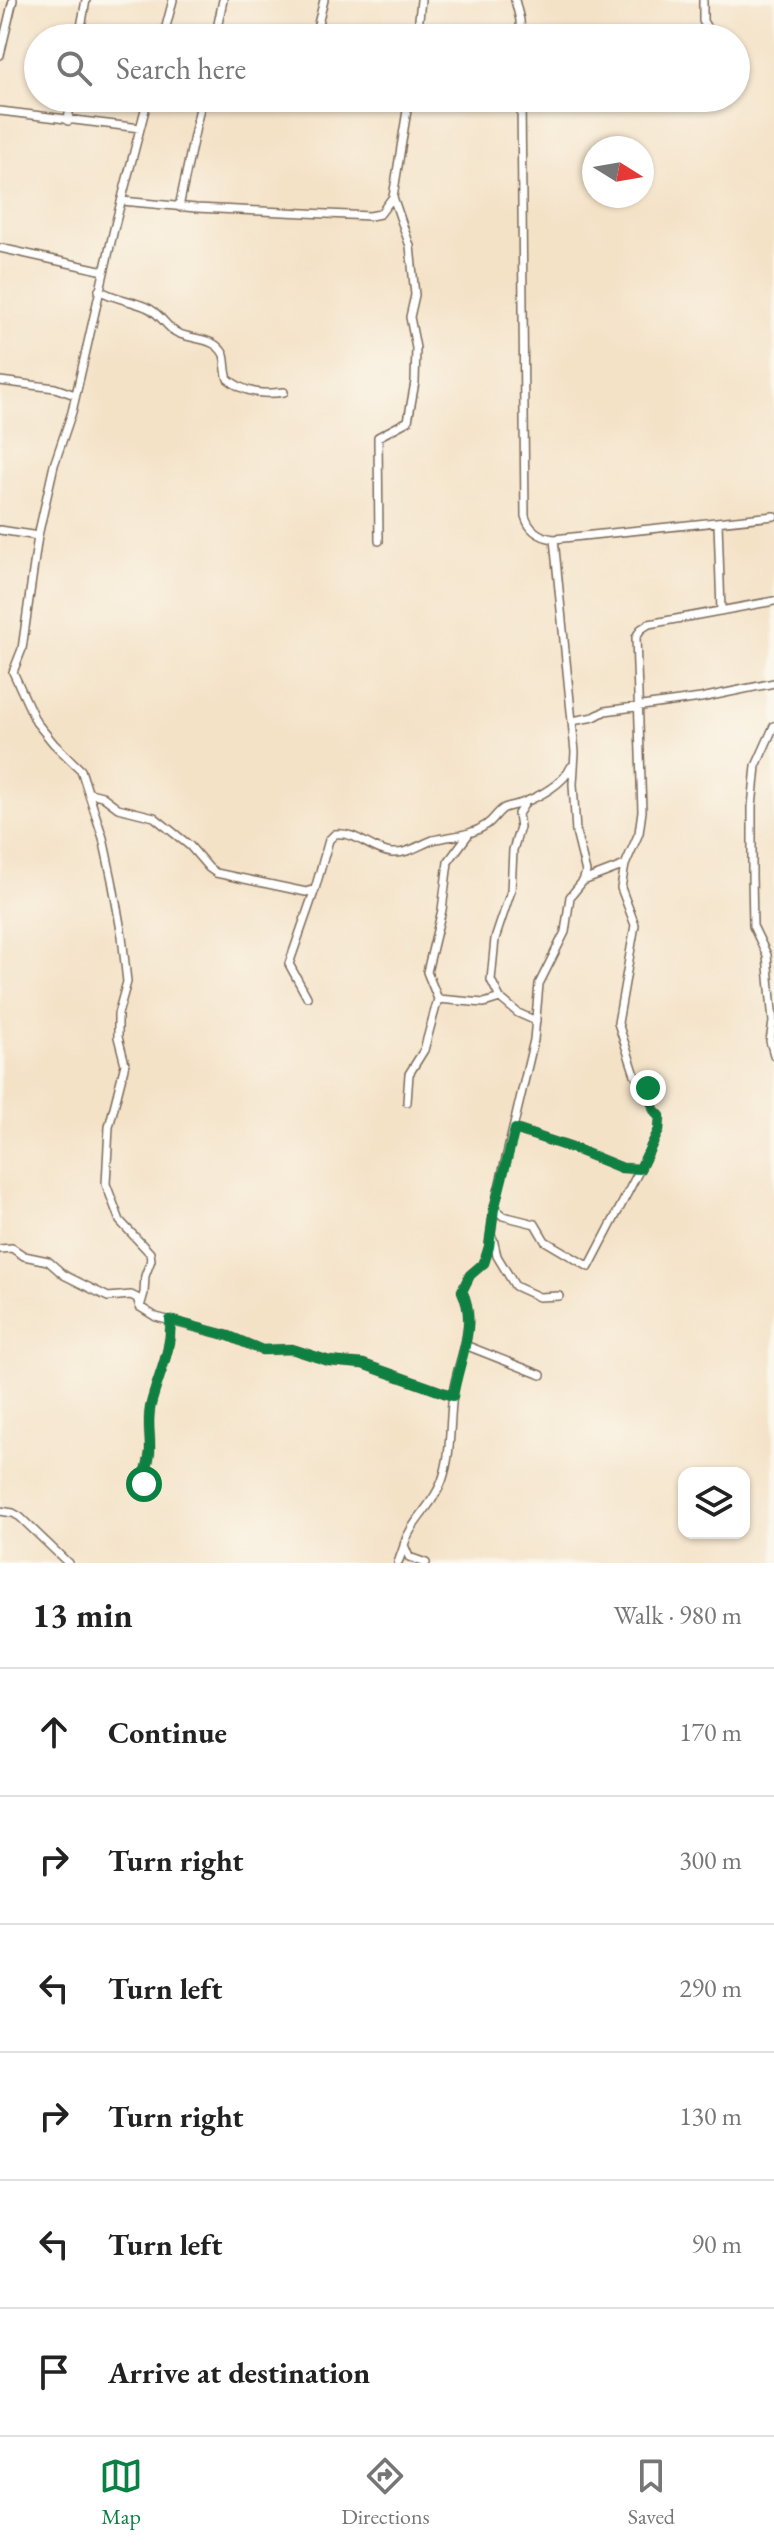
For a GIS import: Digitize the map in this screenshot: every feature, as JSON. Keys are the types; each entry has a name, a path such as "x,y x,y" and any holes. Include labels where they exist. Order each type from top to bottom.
{"street":[{"path":"0,55 13,0"},
{"path":"82,24 86,0"},
{"path":"167,24 173,0"},
{"path":"218,24 223,0"},
{"path":"318,24 324,0"},
{"path":"418,24 421,0"},
{"path":"515,0 520,24"},
{"path":"703,0 705,24"},
{"path":"0,111 140,128"},
{"path":"68,121 69,112"},
{"path":"140,1307 150,1253 120,1221 106,1184 109,1127 125,1064 118,1037 118,1014 127,982 112,880 90,793 81,770 36,722 13,672 22,649 38,536 54,465 72,412 144,112"},
{"path":"179,207 199,112"},
{"path":"122,201 179,207 380,214 393,197 407,112"},
{"path":"521,112 525,516 530,528 537,534 554,539 774,516"},
{"path":"379,541 378,437 408,421 415,382 416,348 410,317 415,295 410,246 393,197"},
{"path":"0,248 104,271"},
{"path":"99,290 113,298 146,307 162,317 174,331 218,347 224,355 228,379 236,386 261,395 284,392"},
{"path":"0,381 55,388 75,395"},
{"path":"718,523 721,611"},
{"path":"0,530 38,536"},
{"path":"398,1563 408,1531 429,1508 442,1482 448,1459 453,1396 469,1325 468,1305 462,1291 470,1275 484,1263 492,1233 494,1209 515,1129 536,1021 535,1003 539,984 565,932 570,897 583,881 586,864 576,832 572,721 554,539"},
{"path":"494,1209 503,1216 535,1224 545,1241 589,1267 659,1130 660,1116 654,1110 648,1088 635,1075 618,1023 635,925 621,888 625,865 639,833 642,811 636,637 649,624 774,601"},
{"path":"572,721 594,717 605,711 701,698 774,683"},
{"path":"774,726 756,766 752,807 753,926 771,953 773,1022 770,1041 774,1055"},
{"path":"307,997 289,964 329,840 335,834 354,836 379,850 394,853 408,852 434,840 468,835 487,825 503,809 525,803 568,775 574,762"},
{"path":"90,793 102,796 118,808 154,817 190,846 216,873 290,890 306,892 315,889"},
{"path":"525,803 518,814 520,827 513,850 511,891 495,939 491,980 500,998 518,1013 536,1021"},
{"path":"407,1102 409,1074 424,1050 438,999 427,972 442,910 448,862 468,835"},
{"path":"583,881 625,865"},
{"path":"438,999 484,1003 500,998"},
{"path":"515,1129 622,1168 640,1169"},
{"path":"492,1233 497,1256 515,1286 539,1297 559,1296"},
{"path":"0,1249 12,1248 24,1256 48,1261 64,1275 108,1297 131,1295 137,1298 140,1307 156,1317 229,1336 262,1350 292,1349 329,1361 363,1364 453,1396"},
{"path":"144,1484 150,1447 147,1428 163,1361 171,1343 170,1320"},
{"path":"465,1345 541,1375"},
{"path":"0,1511 20,1517 68,1563"},
{"path":"404,1545 409,1557 426,1563"}],"route":[{"path":"144,1484 150,1447 147,1428 163,1361 171,1343 170,1320 229,1336 262,1350 292,1349 329,1361 363,1364 453,1396 469,1325 468,1305 462,1291 470,1275 484,1263 492,1233 494,1209 515,1129 622,1168 640,1169 659,1130 660,1116 654,1110 648,1088"}]}
